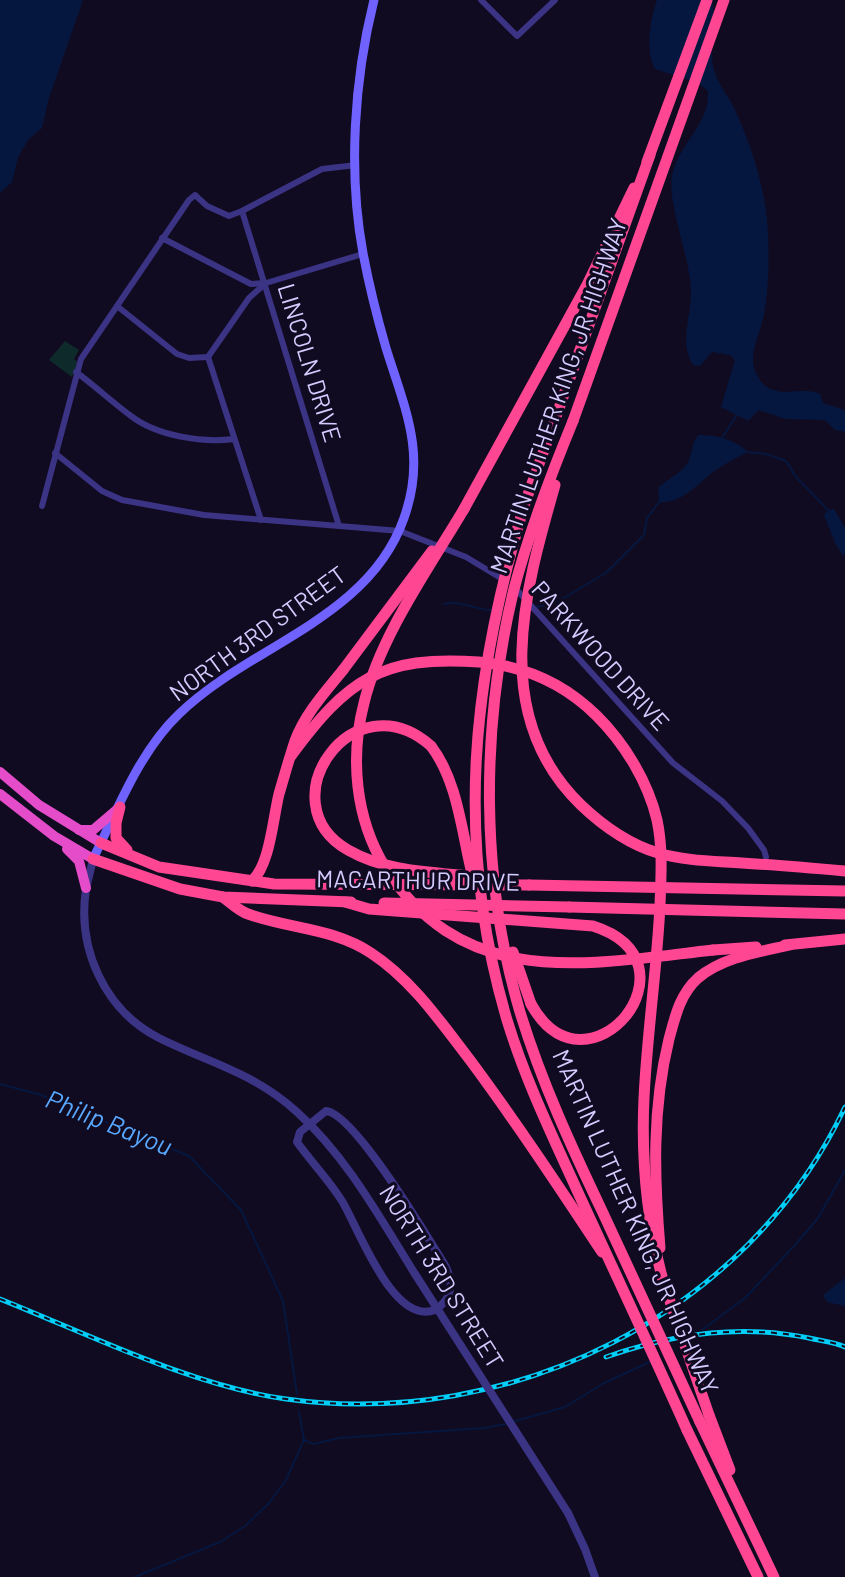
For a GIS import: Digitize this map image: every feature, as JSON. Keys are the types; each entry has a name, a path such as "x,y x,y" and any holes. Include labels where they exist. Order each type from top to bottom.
{"highway":[{"name":"MARTIN LUTHER KING, JR HIGHWAY","path":"707,0 525,503 496,610 481,688 474,776 483,915 503,1007 528,1080 687,1430 758,1577"},
{"name":"MARTIN LUTHER KING, JR HIGHWAY","path":"727,0 525,550 502,649 490,757 491,840 496,907 521,1014 549,1094 704,1419 774,1577"},
{"path":"650,155 587,285 379,661 364,701 356,754 365,822 378,856 401,892 448,934 498,955 525,960 599,963 845,939"},
{"path":"573,421 535,558 522,641 523,696 533,729 551,768 574,798 604,825 620,837 657,853 707,861 845,871"},
{"path":"252,881 259,875 265,859 279,793 297,738 311,712 464,509"},
{"path":"291,756 323,714 366,678 405,666 438,661 489,663 536,675 576,697 618,741 642,782 657,819 661,872 644,1096 643,1158 652,1239 704,1419"},
{"path":"483,915 451,785 443,764 431,746 406,730 385,726 353,733 335,746 319,770 316,790 318,809 330,834 351,851 388,867 510,881 528,885"},
{"name":"MACARTHUR DRIVE","path":"0,772 23,793 101,843 159,867 252,881 845,891"},
{"path":"0,794 75,856 82,867 86,888"},
{"path":"75,829 93,830 120,807"},
{"path":"120,807 115,831 119,843 159,867"},
{"name":"MACARTHUR DRIVE","path":"17,809 93,859 180,889 223,897 845,914"},
{"path":"223,897 246,913 335,936 378,958 406,982 433,1011 495,1093 612,1267"},
{"path":"345,902 369,909 593,926 617,937 635,957 640,970 639,994 628,1015 620,1024 598,1037 586,1039 561,1035 541,1020 531,1004 496,907"},
{"path":"664,1284 655,1192 654,1139 663,1066 678,1008 693,982 709,970 736,958 790,945"}],"main road":[{"name":"NORTH 3RD STREET","path":"93,859 147,754 180,713 351,595 378,566 400,531 412,493 414,443 363,254 357,201 362,69 374,0"}],"street":[{"path":"481,0 517,36 555,0"},
{"path":"42,506 76,372 87,348 182,207 195,195 218,213 229,216 322,169 356,165"},
{"name":"LINCOLN DRIVE","path":"242,211 339,526"},
{"path":"162,238 251,284 266,283 363,254"},
{"path":"208,357 249,298 266,283"},
{"path":"117,306 177,354 189,358 208,357"},
{"path":"208,357 261,520"},
{"path":"76,372 133,418 148,426 199,439 234,439"},
{"name":"PARKWOOD DRIVE","path":"55,453 112,496 204,515 400,531 466,557 514,588 673,763 722,801 739,819 764,850 766,857"},
{"name":"NORTH 3RD STREET","path":"93,859 86,888 85,922 91,958 110,995 125,1014 156,1036 250,1078 309,1123 350,1173 568,1513 595,1577"},
{"path":"321,1112 335,1113 375,1158 450,1276 451,1294 442,1306 430,1312 416,1312 397,1296 372,1260 331,1183 297,1142 300,1132 309,1123 321,1112"}],"green space":[{"path":"65,341 79,350 74,359 78,362 72,377 49,360"}],"water":[{"path":"0,0 83,0 49,98 42,128 28,140 18,157 12,182 0,193"},
{"path":"657,0 712,0 715,73 742,125 758,170 767,218 768,264 764,314 753,358 756,373 769,388 820,394 823,403 845,410 845,432 835,430 825,420 785,419 759,410 748,421 721,407 735,360 730,355 712,352 700,366 693,365 689,357 686,339 691,302 690,279 671,188 675,165 704,114 708,91 698,83 655,69 650,53 650,35"},
{"path":"698,435 725,439 748,452 719,468 676,500 659,502 658,488 687,464"},
{"path":"834,509 845,528 843,556 824,515"},
{"path":"845,1278 845,1306 827,1302 823,1295"}],"waterway":[{"name":"Philip Bayou","path":"722,438 736,416"},
{"path":"748,452 786,461 796,477 828,510"},
{"name":"Philip Bayou","path":"535,607 554,604 607,572 644,535 647,518 659,502"},
{"name":"Philip Bayou","path":"444,604 456,603 493,610"},
{"name":"Philip Bayou","path":"0,1084 41,1095 189,1156 241,1210 283,1301 297,1394"},
{"path":"702,1330 745,1298 796,1244 818,1218 845,1170"},
{"path":"512,1422 565,1407 604,1383 652,1361"},
{"name":"Philip Bayou","path":"135,1577 220,1542 245,1526 269,1503 286,1480 304,1440 299,1412"},
{"path":"304,1440 314,1444 339,1438 506,1424"}],"railway":[{"path":"0,1299 177,1371 250,1392 286,1399 370,1404 454,1396 535,1375 613,1343 684,1299 748,1245 802,1181 845,1107"},
{"path":"606,1357 681,1337 732,1332 783,1334 845,1347"}]}
